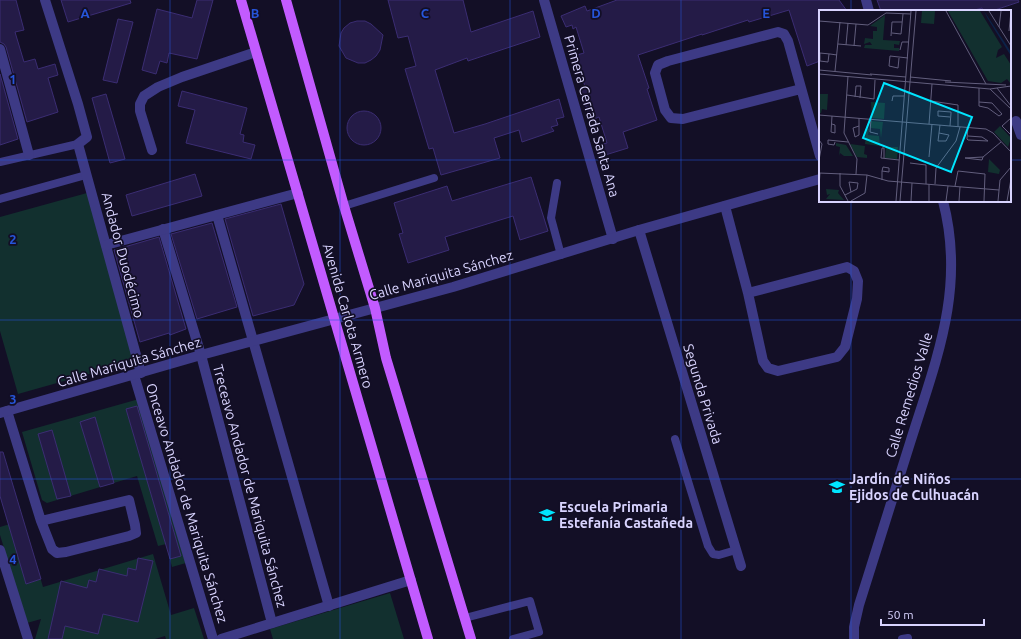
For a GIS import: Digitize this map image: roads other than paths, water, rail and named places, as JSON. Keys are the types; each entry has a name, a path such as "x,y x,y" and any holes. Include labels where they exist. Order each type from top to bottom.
{"main road":[{"name":"Avenida Carlota Armero","path":"242,0 428,639"},
{"name":"Avenida Carlota Armero","path":"286,0 344,206 375,308 386,358 471,639"}],"street":[{"path":"45,0 87,137 78,144"},
{"path":"866,0 869,10"},
{"name":"Primera Cerrada Santa Ana","path":"546,1 613,239"},
{"path":"801,89 683,119 671,118 665,110 655,73 658,65 668,61 778,32 784,34 788,41 819,152"},
{"path":"0,49 28,155"},
{"path":"152,150 140,111 140,104 144,96 158,87 182,77 256,52"},
{"path":"1016,121 1021,135"},
{"name":"Andador Duodécimo","path":"78,144 106,245 138,374"},
{"name":"Calle Mariquita Sánchez","path":"4,412 202,355 453,287 562,255 639,230 819,179"},
{"path":"106,245 298,193"},
{"name":"Calle Remedios Valle","path":"854,639 854,627 859,604 938,356 949,303 951,255 943,202"},
{"path":"725,206 748,292 763,361 768,368 778,371 838,357 845,348 858,299 858,281 854,271 847,267 748,292"},
{"path":"217,215 252,342 329,606"},
{"name":"Treceavo Andador de Mariquita Sánchez","path":"163,229 202,355 272,623"},
{"name":"Segunda Privada","path":"639,230 741,566"},
{"name":"Onceavo Andador de Mariquita Sánchez","path":"138,374 213,639"},
{"path":"4,412 42,521 52,549 57,553 73,551 136,533 128,500 42,521"},
{"path":"0,550 28,639"},
{"path":"221,639 411,580"}],"lane":[{"path":"0,162 78,144"},
{"path":"0,199 86,175"},
{"path":"344,206 434,178"},
{"path":"557,183 552,218 562,255"},
{"path":"675,440 708,546 713,554 719,555 736,550"},
{"path":"465,618 530,601 539,632 513,639"}],"place":[{"name":"Jardín de Niños Ejidos de Culhuacán","path":"837,487"},
{"name":"Escuela Primaria Estefanía Castañeda","path":"547,515"}]}
